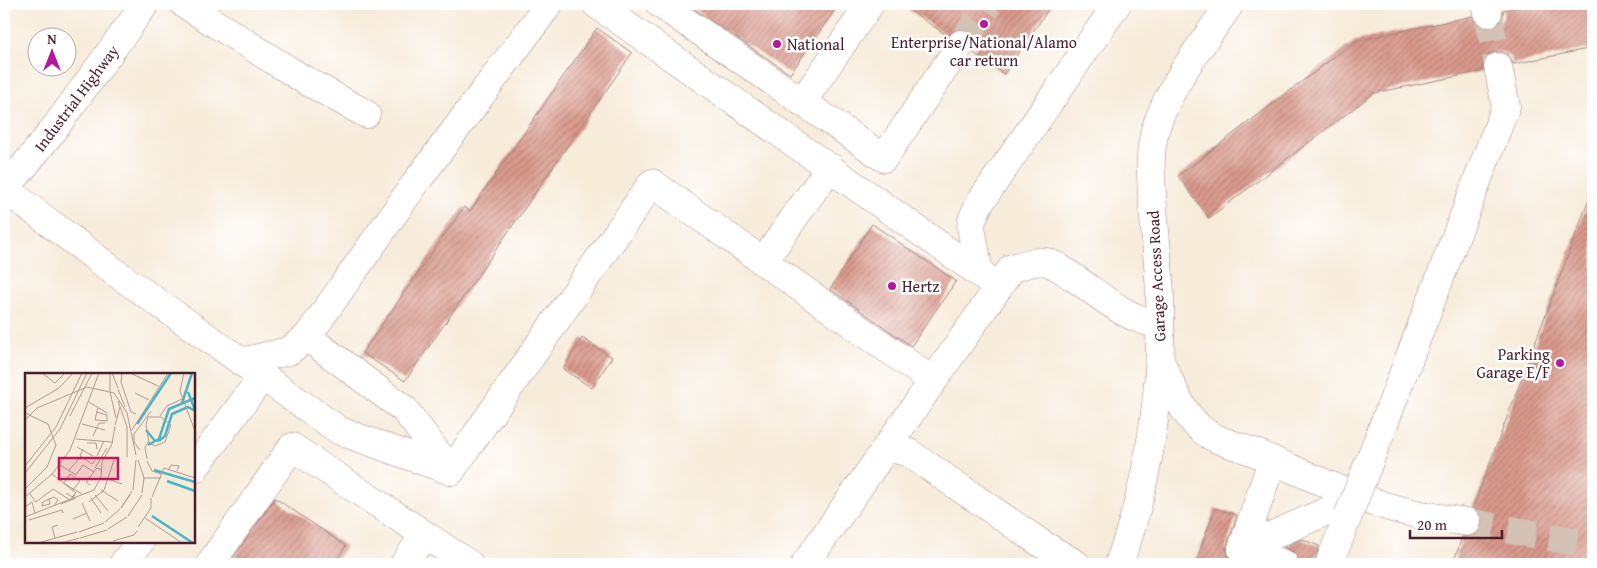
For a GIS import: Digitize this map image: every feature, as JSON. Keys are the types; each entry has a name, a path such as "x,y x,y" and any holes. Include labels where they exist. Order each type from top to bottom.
{"street":[{"name":"Industrial Highway","path":"5,190 51,133 145,4"},
{"path":"184,4 303,79 366,114"},
{"path":"195,467 252,370 288,351 307,338 417,180 549,4"},
{"path":"596,4 989,279"},
{"path":"660,4 884,158 961,44"},
{"path":"802,102 870,4"},
{"path":"989,279 971,227 979,204 1117,4"},
{"name":"Garage Access Road","path":"1119,564 1134,518 1143,480 1154,415 1160,361 1160,324 1151,180 1152,146 1156,127 1172,91 1230,4"},
{"path":"1329,564 1506,106 1498,67"},
{"path":"763,262 830,167"},
{"path":"451,471 652,183 933,381"},
{"path":"5,190 116,273 340,431 451,471"},
{"path":"805,564 933,381 989,279 1012,268 1031,263 1047,262 1064,271 1128,314 1144,322 1160,324"},
{"path":"307,338 406,410 451,471"},
{"path":"1160,361 1184,408 1200,428 1211,436 1257,453 1322,483 1388,507 1468,522"},
{"path":"210,564 292,447 469,564"},
{"path":"887,447 909,453 1042,544 1076,564"},
{"path":"1242,549 1272,461"},
{"path":"1242,549 1351,507"},
{"path":"404,564 424,535"},
{"path":"123,564 139,543"},
{"path":"1242,549 1284,564"}],"building":[{"name":"National","path":"687,4 839,4 790,74"},
{"name":"Enterprise/National/Alamo car return","path":"900,4 1052,4 1004,74 974,53 977,45 975,37 970,31 962,28 954,30 948,36"},
{"path":"1535,4 1593,4 1593,48 1513,64 1510,57 1503,52 1494,52 1488,55 1483,62 1483,71 1374,93 1209,218 1178,176 1355,41 1473,16 1477,24 1483,28 1491,28 1499,24 1503,18 1503,10"},
{"path":"597,28 632,53 405,381 362,353 464,207 470,211"},
{"name":"Parking Garage E/F","path":"1591,194 1593,194 1593,564 1453,564 1462,537 1473,536 1482,525 1481,516 1473,508"},
{"name":"Hertz","path":"872,224 956,281 911,346 830,289"},
{"path":"582,338 612,357 592,388 563,369"},
{"path":"275,498 346,546 334,564 229,564"},
{"path":"1215,508 1237,515 1226,548 1230,559 1238,564 1195,564"},
{"path":"1302,539 1319,546 1314,564 1299,564 1296,554 1284,547"}],"tunnel":[{"path":"961,44 989,4"},
{"path":"1488,13 1498,67"},
{"path":"1467,522 1593,545"}],"place":[{"name":"Enterprise/National/Alamo car return","path":"984,24"},
{"name":"National","path":"777,44"},
{"name":"Hertz","path":"892,286"},
{"name":"Parking Garage E/F","path":"1560,363"}]}
